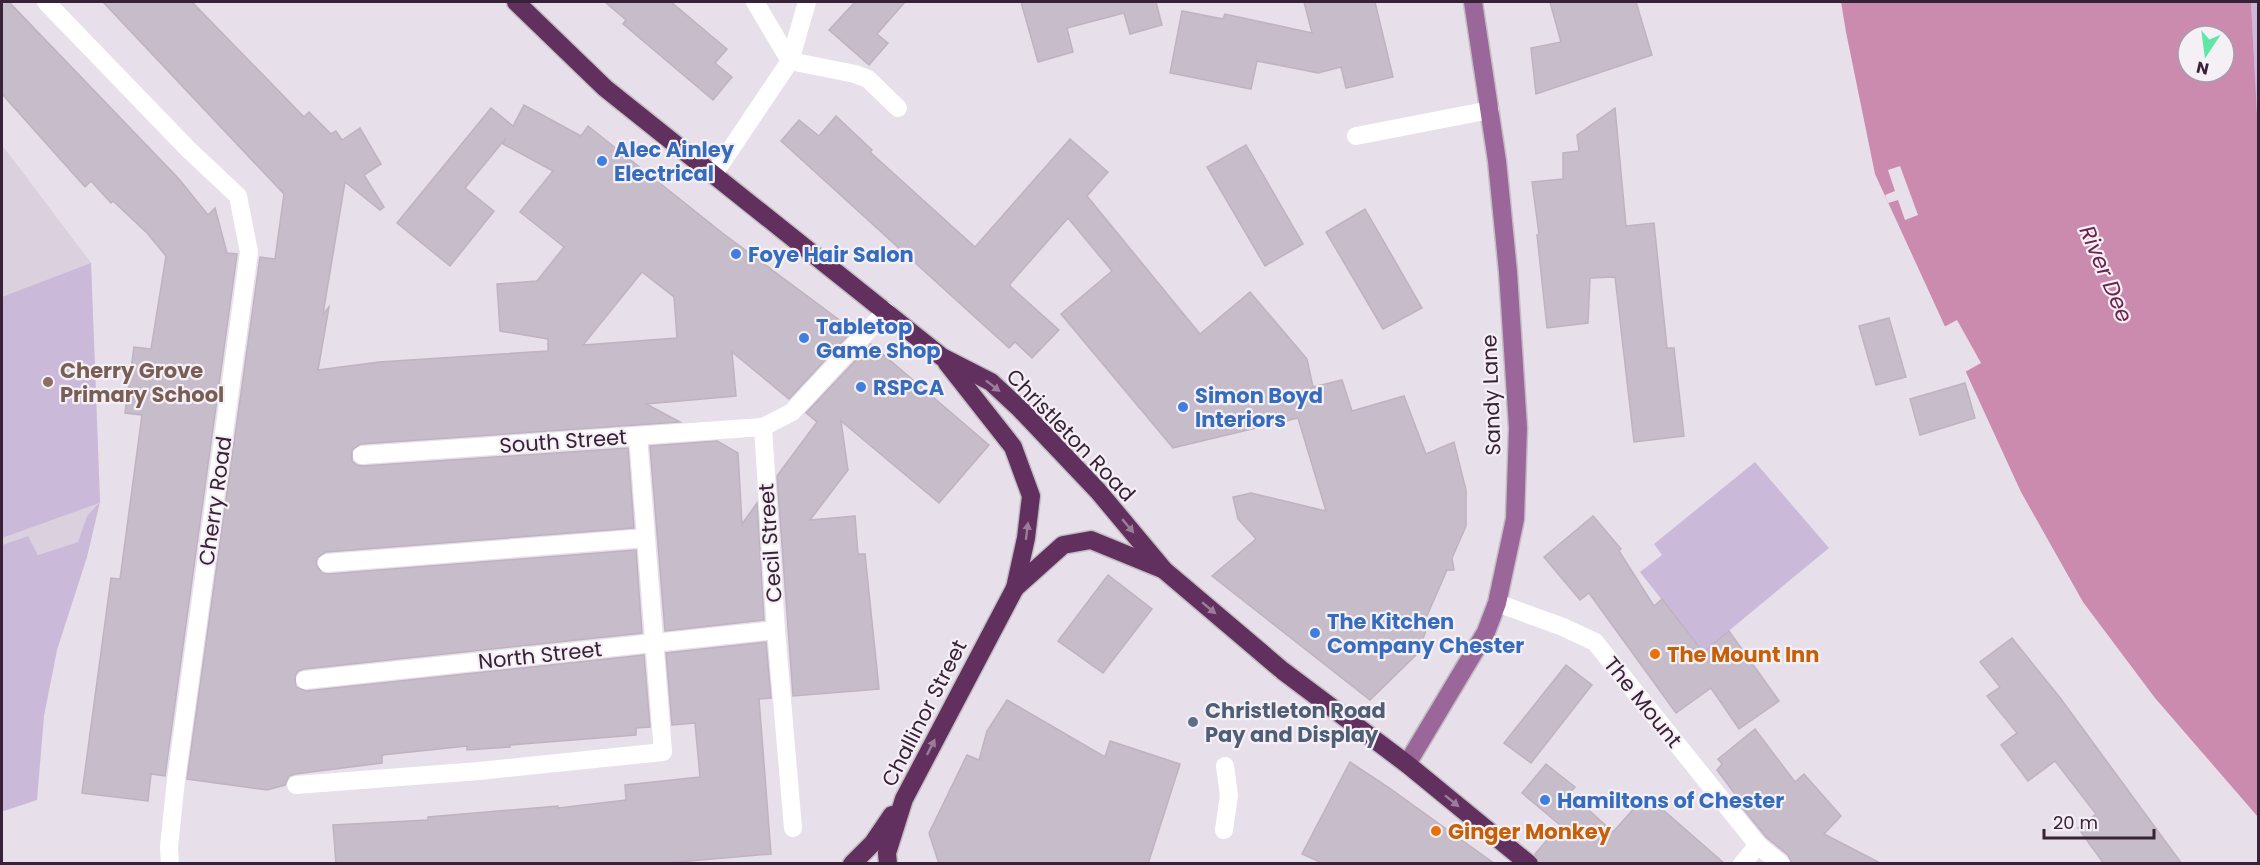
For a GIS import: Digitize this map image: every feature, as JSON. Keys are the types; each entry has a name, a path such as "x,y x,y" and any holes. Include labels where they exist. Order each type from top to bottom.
{"highway":[{"name":"Christleton Road","path":"516,2 605,88 942,357 991,382 1098,491 1164,570 1283,671 1407,764 1529,864"},
{"name":"Challinor Street","path":"888,864 887,853 904,799 1015,588 1026,538 1031,496 1013,447 942,357"},
{"name":"Challinor Street","path":"1015,588 1064,545 1091,540 1164,570"},
{"path":"852,864 873,843 904,799"}],"main road":[{"name":"Sandy Lane","path":"1407,764 1472,659 1486,632 1497,603 1515,519 1518,428 1508,272 1490,110 1473,2"}],"street":[{"name":"Cherry Road","path":"46,2 188,149 238,196 249,252 176,780 169,847 170,864"},
{"path":"754,2 790,62 855,74 868,79 898,108"},
{"path":"714,174 790,62 807,2"},
{"path":"1356,136 1490,110"},
{"path":"763,427 792,412 886,311"},
{"name":"South Street","path":"362,455 763,427"},
{"name":"Cecil Street","path":"763,427 776,630 793,828"},
{"path":"296,785 479,771 663,752 638,436"},
{"path":"327,563 646,538"},
{"name":"The Mount","path":"1497,603 1563,627 1594,642 1758,845 1781,864"},
{"name":"North Street","path":"305,680 776,630"},
{"path":"1224,830 1229,795 1225,766"},
{"path":"1742,864 1758,845"}],"shaded area":[{"path":"2251,2 2258,2 2258,132"},
{"name":"Cherry Grove Primary School","path":"2,145 91,263 100,502 87,516 78,542 38,555 28,536 2,545"},
{"name":"Cherry Grove Primary School","path":"91,263 100,502 87,557 57,650 44,716 37,800 2,811 2,545 28,536 38,555 78,542 87,516 99,503 2,538 2,297"},
{"path":"1755,462 1829,548 1703,652 1640,572 1662,555 1654,544"}],"water":[{"name":"River Dee","path":"1841,2 2251,2 2258,132 2258,817 2155,698 2083,602 2021,492 1875,174"}],"pier":[{"path":"1900,166 1918,215 1905,220 1898,200 1888,203 1885,195 1895,191 1888,170"},
{"path":"1957,320 1981,363 1965,372 1944,327"}],"building":[{"path":"2,2 9,2 179,179 208,215 215,208 227,253 237,254 165,776 151,774 148,801 82,793 111,578 120,579 142,415 125,413 134,347 151,349 166,256 147,233 113,201 111,203 91,181 85,187 2,94"},
{"path":"103,2 192,2 304,117 309,112 331,134 336,131 342,140 360,128 381,164 364,175 384,207 380,210 345,182 323,314 329,307 318,370 379,362 548,351 548,339 500,331 497,284 537,281 564,247 520,212 553,171 503,144 506,138 465,188 494,211 450,266 397,223 491,108 513,126 524,105 581,136 588,126 725,235 853,330 789,399 732,352 736,396 646,404 680,422 361,444 352,450 352,461 363,466 628,448 634,528 326,552 317,558 316,564 322,573 328,574 636,550 642,633 304,669 298,671 295,676 296,687 306,691 644,655 650,727 636,728 636,735 467,750 467,746 382,755 382,763 295,774 289,776 285,785 267,790 187,779 260,257 275,259 284,194","holes":["642,272 674,297 677,338 583,345"]},
{"path":"605,2 671,2 727,49 715,63 732,77 713,100 623,24 626,20"},
{"path":"855,2 905,2 877,34 888,43 869,65 829,30"},
{"path":"1021,2 1156,2 1162,25 1130,34 1124,13 1067,28 1073,52 1038,62"},
{"path":"1304,2 1375,2 1393,77 1346,88 1341,67 1318,73 1257,61 1251,89 1170,73 1182,11 1223,19 1225,14 1312,33"},
{"path":"1550,2 1636,2 1652,55 1536,94 1531,48 1561,42"},
{"path":"1615,108 1626,226 1654,223 1667,348 1674,348 1684,436 1634,442 1615,277 1590,278 1588,323 1547,328 1532,182 1563,179 1563,153 1579,151 1577,135"},
{"path":"836,116 872,150 870,152 975,247 1070,139 1108,172 1087,196 1200,334 1250,292 1307,359 1313,387 1342,380 1352,411 1404,396 1426,454 1454,442 1466,490 1466,526 1452,558 1454,570 1447,570 1426,618 1430,619 1418,653 1370,700 1212,576 1256,539 1238,519 1233,497 1251,493 1326,511 1298,418 1173,448 1061,314 1112,271 1068,218 1010,284 1059,330 1032,358 1015,342 1009,348 781,141 799,120 819,136"},
{"path":"1246,145 1303,244 1265,266 1207,167"},
{"path":"1365,209 1422,308 1383,329 1326,232"},
{"path":"1889,318 1906,377 1876,385 1859,326"},
{"path":"871,344 989,445 939,503 841,421 848,470 810,520 855,516 858,554 865,554 879,689 793,696 777,476 817,422 806,413"},
{"path":"1965,383 1975,418 1920,435 1910,399"},
{"path":"717,441 738,453 742,524 757,503 764,620 665,631 650,446"},
{"path":"1593,516 1621,549 1619,551 1654,606 1662,599 1703,652 1729,631 1779,701 1739,729 1711,688 1676,713 1589,593 1580,600 1544,557"},
{"path":"1108,575 1152,609 1103,673 1058,641"},
{"path":"2012,638 2061,699 2182,864 2104,864 2078,828 2096,814 2055,761 2028,781 2001,745 2017,733 1987,696 2000,687 1980,662"},
{"path":"766,642 771,698 759,699 771,854 655,864 336,864 333,825 428,820 428,817 558,806 558,808 626,800 625,785 700,777 695,723 672,725 666,653"},
{"path":"1566,665 1592,685 1531,763 1504,743"},
{"path":"1007,700 1105,757 1110,741 1180,764 1148,864 939,864 929,833 967,755 979,760 987,731"},
{"path":"1755,729 1795,782 1804,774 1841,816 1824,834 1882,864 1792,864 1788,855 1766,837 1736,800 1738,798 1717,770 1722,764 1718,759"},
{"path":"1350,762 1495,864 1324,864 1302,854"},
{"path":"1546,764 1575,787 1570,793 1613,832 1646,795 1725,864 1540,864 1535,854 1560,825 1522,793"}],"place":[{"name":"Alec Ainley Electrical","path":"602,161"},
{"name":"Foye Hair Salon","path":"736,254"},
{"name":"Tabletop Game Shop","path":"804,338"},
{"name":"Cherry Grove Primary School","path":"48,382"},
{"name":"RSPCA","path":"861,387"},
{"name":"Simon Boyd Interiors","path":"1183,407"},
{"name":"The Kitchen Company Chester","path":"1315,633"},
{"name":"The Mount Inn","path":"1655,654"},
{"name":"Christleton Road Pay and Display","path":"1193,722"},
{"name":"Hamiltons of Chester","path":"1545,800"},
{"name":"Ginger Monkey","path":"1436,831"}]}
